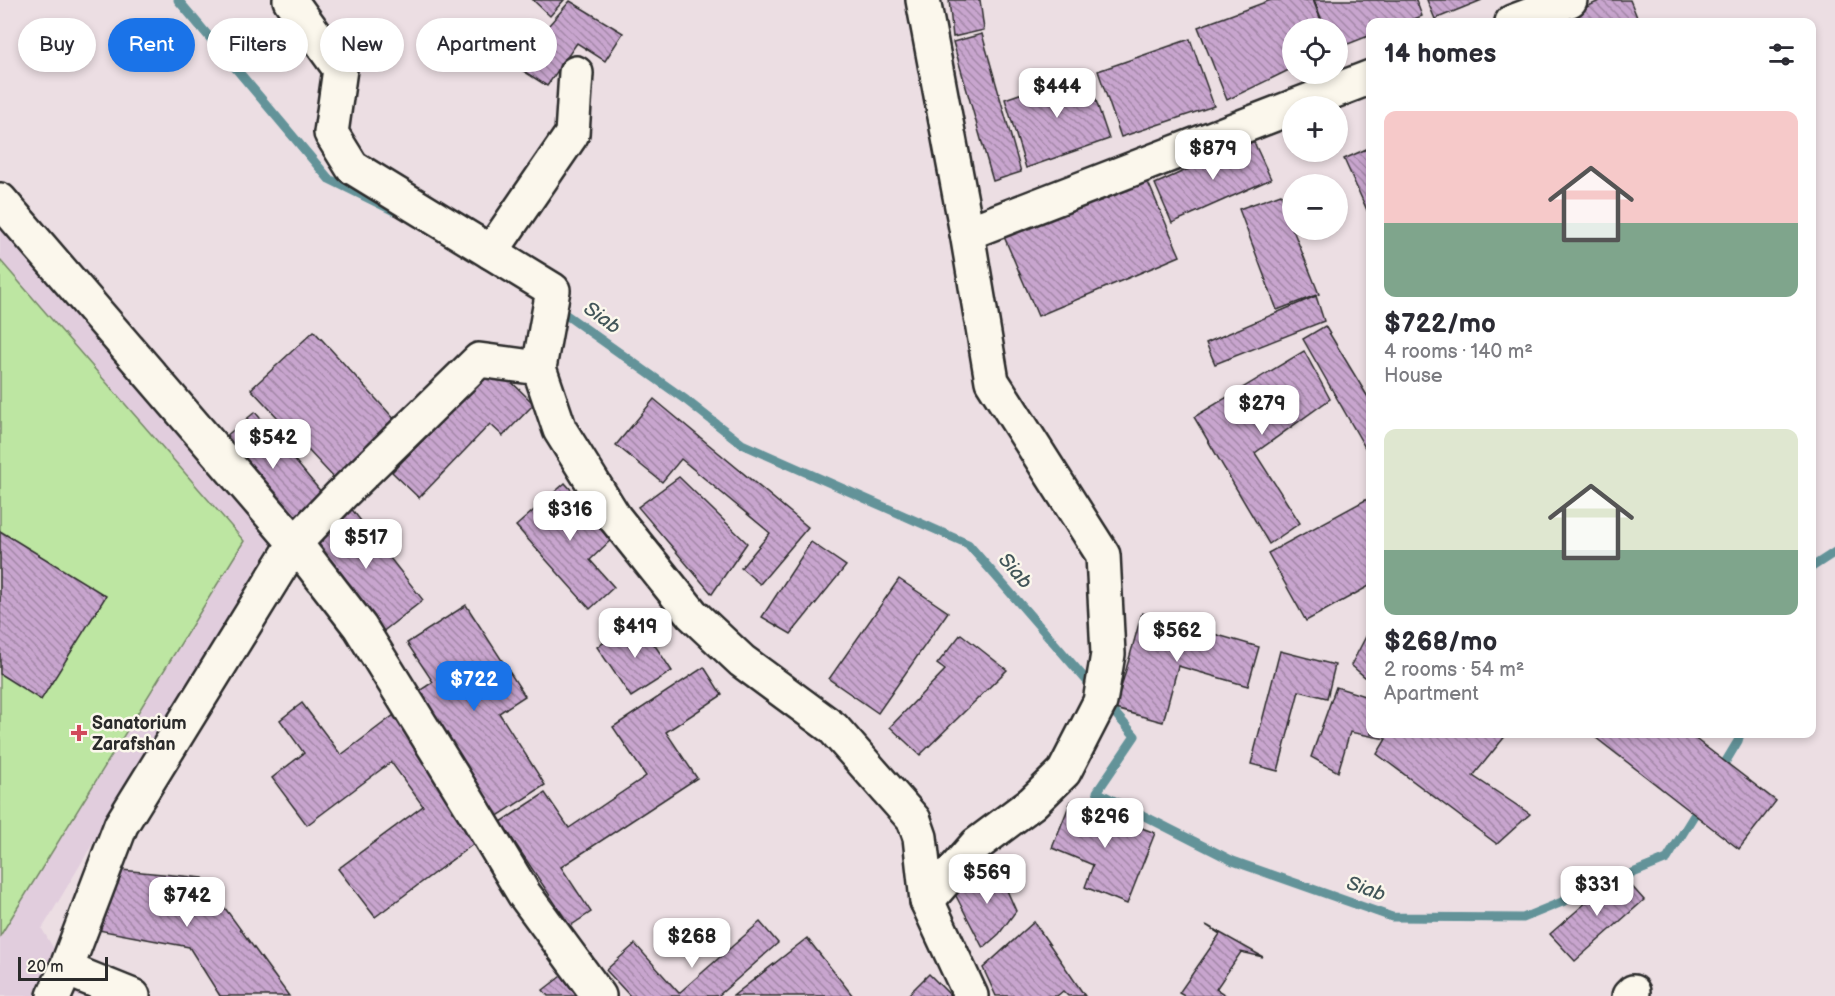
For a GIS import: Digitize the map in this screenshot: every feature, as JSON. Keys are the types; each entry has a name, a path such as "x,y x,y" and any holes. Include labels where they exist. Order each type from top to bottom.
{"street":[{"path":"290,0 340,69 331,133 352,167 553,290 539,368 560,430 615,518 692,614 742,661 833,728 914,820 920,837 927,901 971,996"},
{"path":"923,0 992,381 1103,555 1108,654 1102,688 1064,772 1032,803 976,845 927,901"},
{"path":"1523,18 1570,0"},
{"path":"491,252 572,134 576,73"},
{"path":"1322,96 1366,79"},
{"path":"967,233 1282,112"},
{"path":"0,200 295,543 360,627 524,894 599,996"},
{"path":"133,996 60,983 121,825 295,543 479,360 539,368"}],"shaded area":[{"name":"Sanatorium Zarafshan","path":"0,222 276,536 42,929 66,969 86,996 0,996"}],"green space":[{"name":"Sanatorium Zarafshan","path":"0,260 244,541 0,936"}],"building":[{"path":"533,0 564,0 550,16"},
{"path":"949,0 980,0 984,30 953,37"},
{"path":"1271,0 1313,0 1320,18 1282,18 1282,73 1227,100 1198,27"},
{"path":"1314,0 1416,0 1422,16 1417,18 1366,18 1366,37 1348,44 1348,18 1321,18"},
{"path":"1427,0 1482,0 1437,18 1435,18"},
{"path":"1601,0 1630,0 1637,18 1564,18"},
{"path":"570,1 623,33 605,61 577,43 557,72 557,18 555,18"},
{"path":"982,34 1021,172 993,181 953,42"},
{"path":"1190,39 1214,106 1121,137 1098,71"},
{"path":"1086,71 1109,139 1026,168 1005,99"},
{"path":"525,72 557,72 547,86"},
{"path":"1253,140 1271,179 1172,223 1155,184"},
{"path":"1366,149 1366,208 1345,162 1348,162 1348,157"},
{"path":"1144,173 1180,256 1038,316 1002,232"},
{"path":"1281,194 1282,240 1297,240 1319,294 1277,310 1239,209"},
{"path":"1316,296 1324,321 1215,364 1206,343"},
{"path":"1325,326 1366,394 1366,449 1303,339"},
{"path":"314,331 398,423 336,480 251,389"},
{"path":"1304,351 1330,399 1255,453 1300,523 1269,544 1194,417"},
{"path":"495,366 534,404 503,436 490,424 419,498 392,472"},
{"path":"654,399 808,527 760,584 741,568 770,533 681,459 662,482 616,445"},
{"path":"255,412 326,498 290,528 219,442"},
{"path":"679,477 747,543 712,594 638,507"},
{"path":"565,483 614,537 590,560 614,587 590,609 516,526"},
{"path":"1366,500 1366,588 1306,621 1268,553"},
{"path":"350,507 423,600 381,633 308,539"},
{"path":"0,531 106,596 41,700 0,674"},
{"path":"811,542 846,566 791,634 762,617"},
{"path":"899,579 948,612 878,713 829,679"},
{"path":"466,605 525,696 499,713 545,785 490,821 410,697 433,682 407,643"},
{"path":"1142,613 1259,647 1248,686 1178,666 1163,722 1115,709"},
{"path":"638,620 672,671 631,697 597,647"},
{"path":"961,634 1007,670 920,755 890,727 945,670 937,664"},
{"path":"1366,636 1366,676 1351,665"},
{"path":"1280,651 1335,665 1327,698 1299,691 1278,771 1251,764"},
{"path":"704,667 722,695 666,732 697,778 561,867 591,912 570,926 501,822 545,793 569,828 646,776 613,727"},
{"path":"1336,687 1366,696 1366,735 1350,732 1338,772 1311,757"},
{"path":"302,703 341,755 394,715 484,836 375,917 338,869 423,806 391,762 307,825 272,778 304,753 280,720"},
{"path":"1381,738 1504,738 1473,776 1530,814 1497,844 1377,754 1386,739"},
{"path":"1596,738 1694,738 1776,801 1739,849"},
{"path":"1071,801 1155,833 1127,904 1085,887 1093,865 1052,848"},
{"path":"995,863 1016,911 999,934 983,948 955,894"},
{"path":"111,869 203,878 289,996 220,996 189,947 93,929"},
{"path":"1620,873 1644,900 1575,961 1550,934"},
{"path":"760,922 778,943 718,996 630,996 606,970 635,944 679,993"},
{"path":"1034,922 1085,996 1068,996 1063,991 1057,996 996,996 983,968"},
{"path":"1206,925 1263,957 1241,952 1216,989 1227,996 1184,996 1179,993 1220,934"},
{"path":"807,938 853,996 733,996"},
{"path":"569,970 588,996 548,996 543,990"},
{"path":"929,974 951,996 907,996"}],"waterway":[{"name":"Siab","path":"178,0 329,179 394,211"},
{"name":"Siab","path":"555,307 686,400 742,444 968,544 1094,689"},
{"name":"Siab","path":"1816,564 1835,552"},
{"name":"Siab","path":"1107,704 1135,736 1097,792 1233,861 1392,917 1523,918 1667,859 1701,804"},
{"name":"Siab","path":"1720,771 1739,738"}],"place":[{"name":"Sanatorium Zarafshan","path":"79,733"}]}
